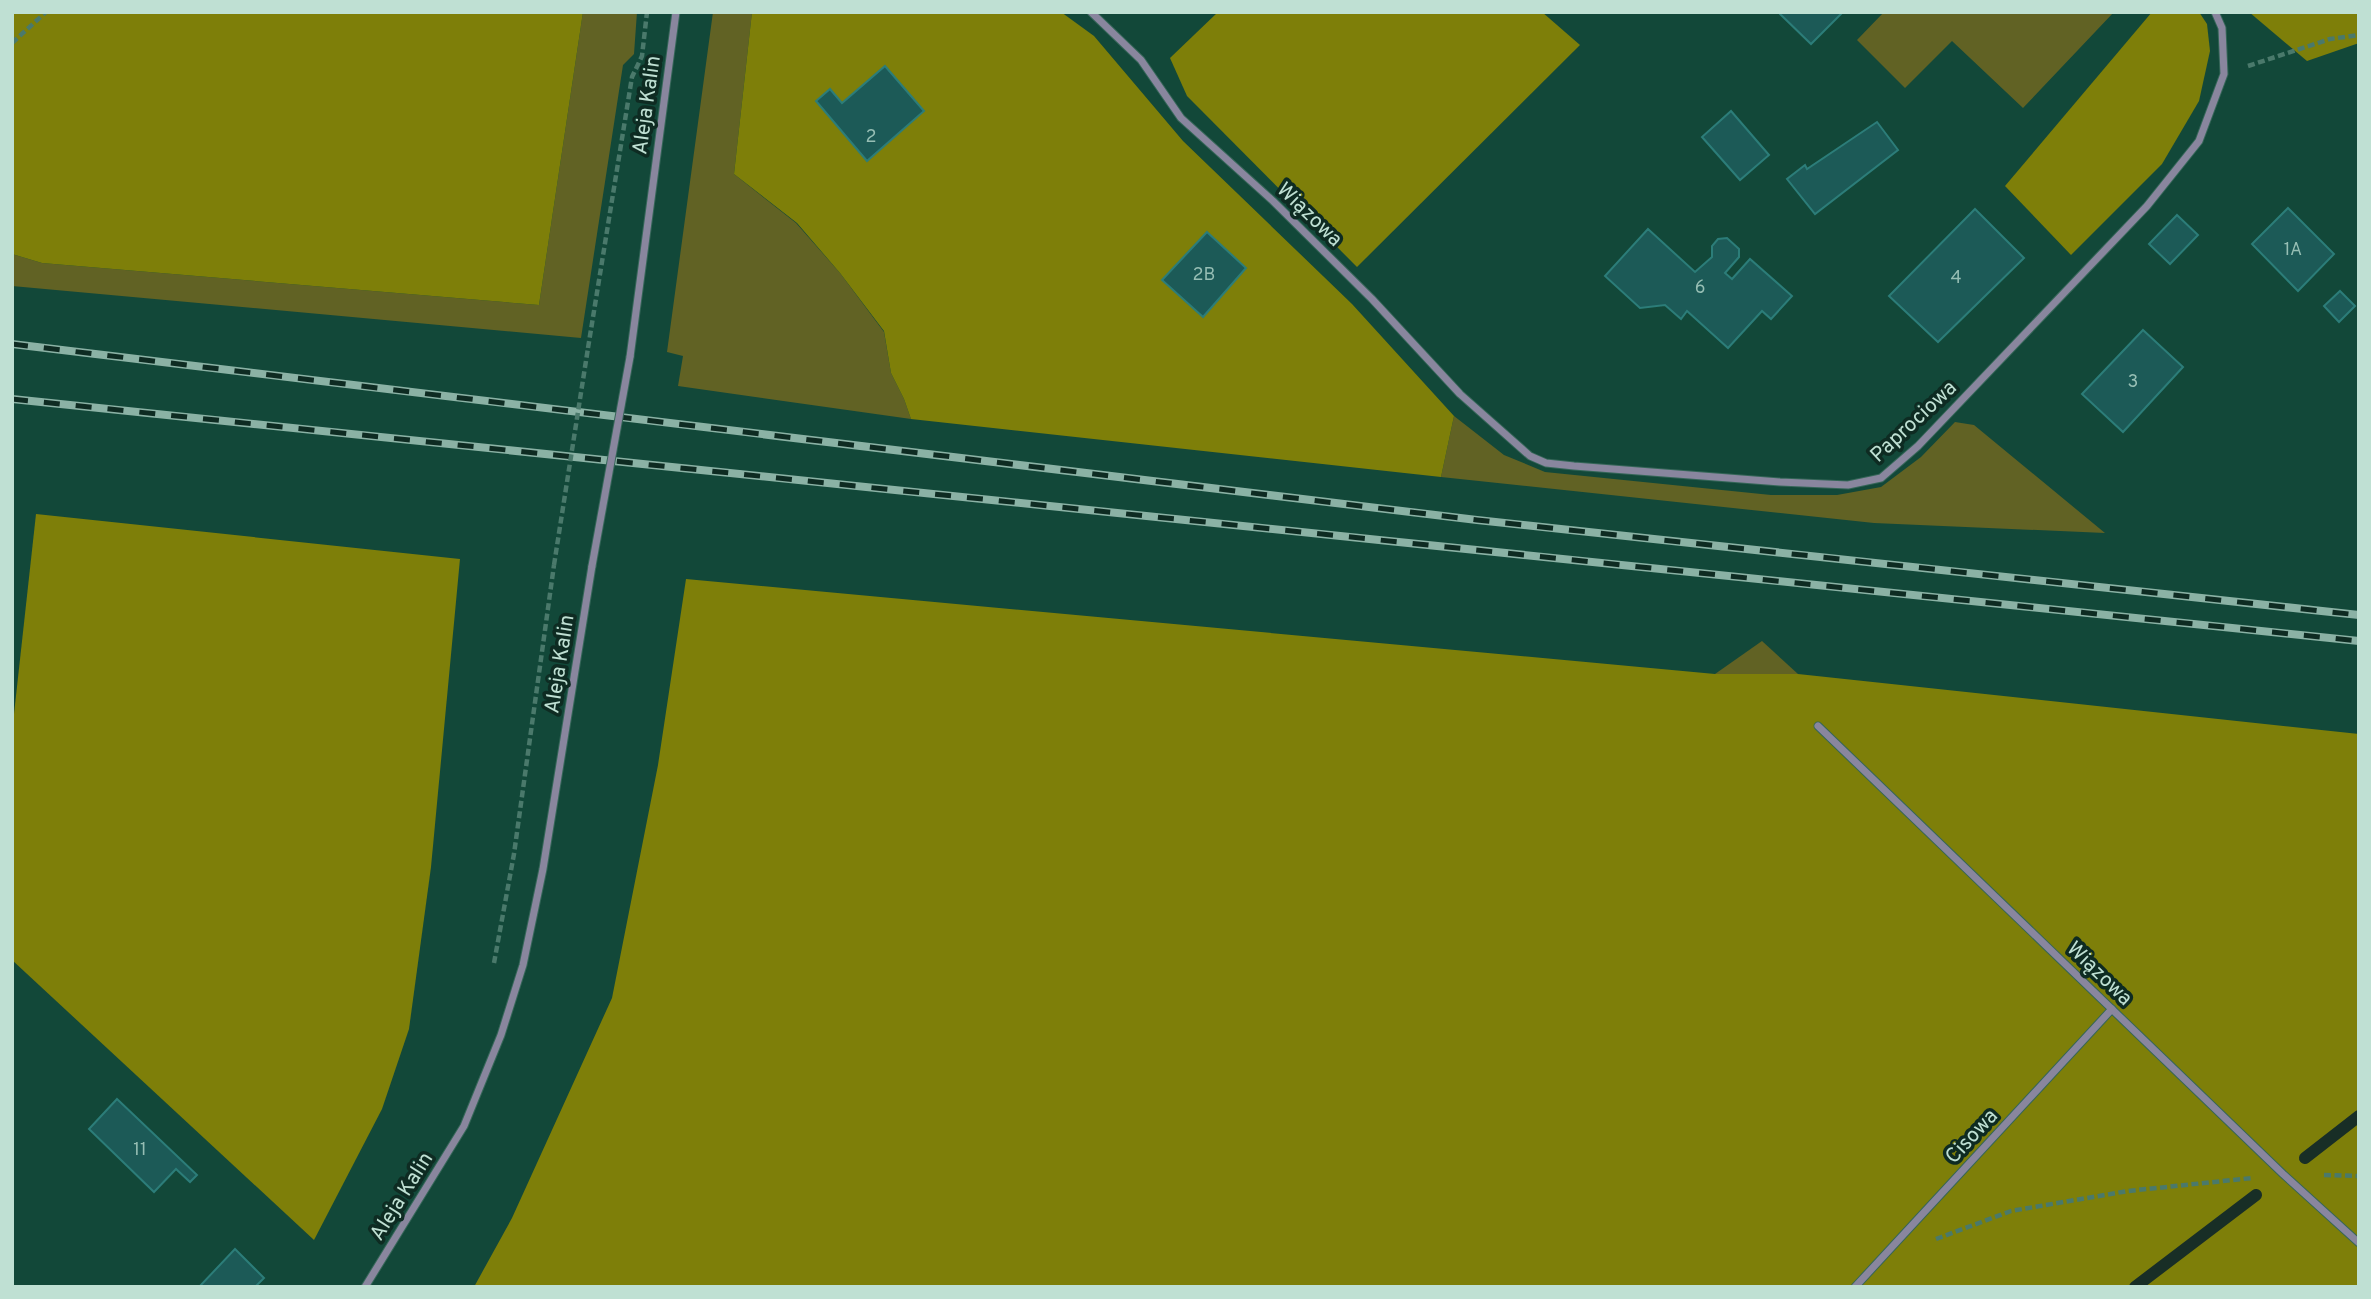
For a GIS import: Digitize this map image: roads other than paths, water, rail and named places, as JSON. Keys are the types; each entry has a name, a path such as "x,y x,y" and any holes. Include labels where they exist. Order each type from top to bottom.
{"street":[{"name":"Aleja Kalin","path":"365,1287 464,1126 505,1023 523,965 543,869 592,566 630,357 676,12"},
{"name":"Wiązowa","path":"1091,12 1141,61 1181,118 1273,201 1342,269 1460,394 1509,438"},
{"name":"Paprociowa","path":"1509,438 1530,456 1546,463 1780,482 1849,485 1881,478 1918,446 2147,206 2199,142 2224,74 2222,28 2215,12"},
{"name":"Wiązowa","path":"1818,726 2283,1174 2359,1243"},
{"name":"Cisowa","path":"1855,1287 2112,1009"}],"waterway":[{"path":"2305,1158 2359,1116"},
{"path":"2135,1287 2256,1195"}],"railway":[{"path":"12,344 1477,520 2359,615"},
{"path":"12,399 2359,641"}]}
